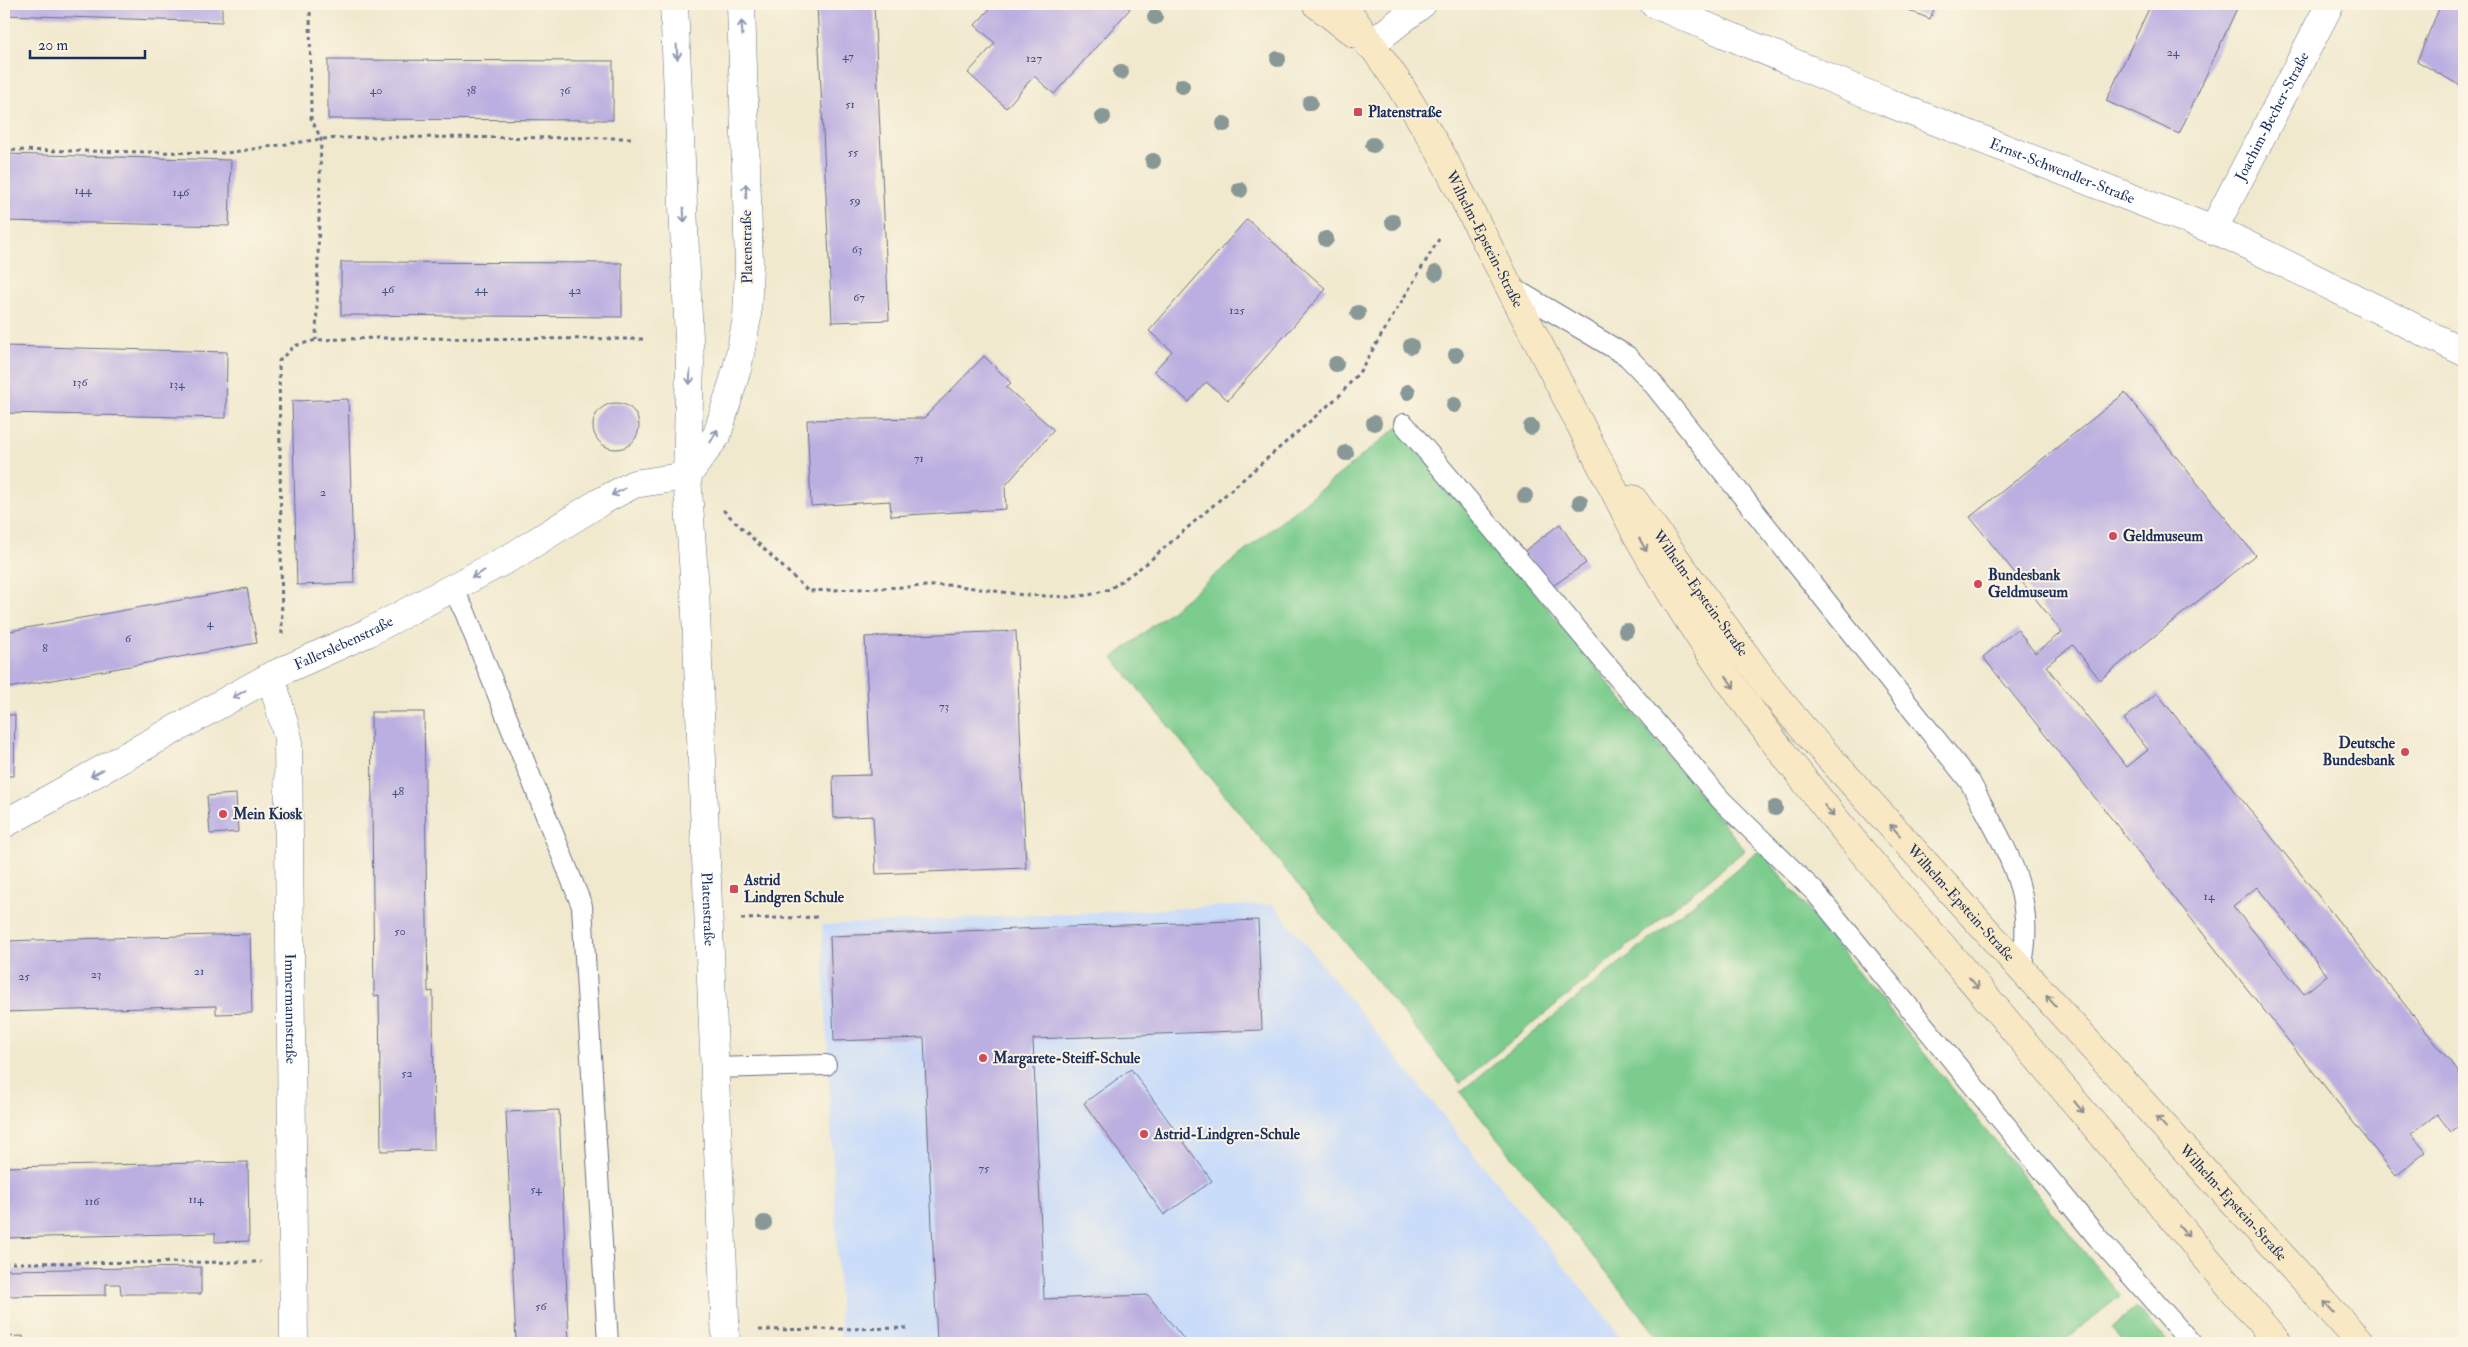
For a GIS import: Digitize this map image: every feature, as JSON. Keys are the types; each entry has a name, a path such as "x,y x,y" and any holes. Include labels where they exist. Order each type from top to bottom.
{"main road":[{"path":"1316,4 1370,45"},
{"path":"1343,4 1370,45"},
{"name":"Wilhelm-Epstein-Straße","path":"1370,45 1399,84 1440,152 1511,286 1554,375 1589,439 1614,493 1663,581 1740,695 1792,765 1859,849 2278,1343"},
{"name":"Wilhelm-Epstein-Straße","path":"1589,439 1707,598 1769,688 1806,732 2361,1343"}],"street":[{"name":"Platenstraße","path":"674,4 690,362 687,476 695,600 725,1337"},
{"name":"Platenstraße","path":"687,476 716,435 737,369 746,318 749,264 741,4"},
{"path":"1370,45 1422,4"},
{"name":"Ernst-Schwendler-Straße","path":"1654,4 1884,101 2213,230 2464,352"},
{"name":"Joachim-Becher-Straße","path":"2213,230 2330,4"},
{"name":"Fallerslebenstraße","path":"4,824 277,674 367,633 512,556 600,502 634,484 687,476"},
{"name":"Immermannstraße","path":"277,674 288,738 294,1343"}],"lane":[{"path":"1511,286 1627,356 1650,380 1970,782 2004,848 2023,892 2027,924 2026,949 2021,969"},
{"path":"1404,424 1720,800 1814,892 2098,1238 2191,1343"},
{"path":"452,588 465,612 582,906 608,1343"},
{"path":"713,1068 826,1065"}],"path":[{"path":"310,4 311,118 321,139 316,340"},
{"path":"4,150 226,154 321,139 368,137 635,138"},
{"path":"687,476 808,591 952,584 1024,595 1068,597 1089,595 1110,589 1147,563 1340,395 1360,370 1439,239"},
{"path":"277,674 279,361 294,346 316,340 376,338 646,339"},
{"path":"736,919 820,917"},
{"path":"4,1263 293,1262"},
{"path":"725,1337 911,1328"}],"shaded area":[{"name":"Astrid-Lindgren-Schule","path":"1273,904 1626,1343 841,1343 822,925"}],"green space":[{"path":"1399,426 1745,850 1460,1083 1113,658"},
{"path":"1760,850 2120,1296 2061,1343 1663,1343 1460,1092"},
{"path":"2136,1307 2169,1343 2126,1343 2112,1328"}],"building":[{"path":"4,4 222,4 222,22 4,15"},
{"path":"817,4 874,4 889,320 832,322"},
{"path":"994,4 1124,4 1130,9 1054,94 1034,76 1006,108 968,73 995,43 975,25"},
{"path":"1893,4 1936,4 1930,19"},
{"path":"2151,4 2239,4 2179,134 2106,101"},
{"path":"2441,4 2464,4 2464,88 2417,61"},
{"path":"328,60 613,61 613,120 328,119"},
{"path":"4,154 231,160 229,226 4,221"},
{"path":"1247,219 1326,289 1228,400 1206,382 1189,402 1154,371 1172,351 1149,331"},
{"path":"341,262 622,263 622,317 341,315"},
{"path":"4,346 227,352 226,418 4,413"},
{"path":"984,356 1011,383 1006,387 1054,430 1005,486 1006,509 891,516 890,501 811,506 807,420 924,418"},
{"path":"2125,393 2255,555 2100,680 2073,645 2046,666 2127,767 2148,750 2124,719 2157,693 2464,1079 2464,1122 2451,1132 2437,1114 2411,1134 2426,1152 2396,1176 1983,657 2017,629 2035,653 2062,632 1970,517","holes":["2257,887 2327,975 2304,994 2233,906"]},
{"path":"348,399 354,583 297,585 292,401"},
{"path":"616,403 629,407 635,413 639,426 635,439 629,445 616,449 603,445 597,439 593,426 597,413 603,407"},
{"path":"1560,524 1586,563 1550,588 1523,552"},
{"path":"247,588 257,643 8,688 4,664 4,632"},
{"path":"1016,631 1026,868 876,874 873,816 834,818 833,776 871,775 865,637"},
{"path":"371,712 424,712 428,992 433,991 434,1150 381,1151 379,995 374,996"},
{"path":"4,715 15,715 14,776 4,776"},
{"name":"Mein Kiosk","path":"236,794 238,832 210,834 207,796"},
{"path":"1258,920 1262,1030 1033,1039 1044,1299 1148,1295 1187,1343 937,1343 924,1038 834,1041 830,936"},
{"path":"250,934 252,1013 216,1014 216,1006 4,1012 4,941"},
{"path":"1131,1069 1212,1181 1164,1215 1084,1103"},
{"path":"559,1110 569,1343 516,1343 506,1112"},
{"path":"248,1162 249,1241 215,1242 215,1233 4,1238 4,1167"},
{"path":"201,1267 201,1294 121,1294 120,1284 106,1284 106,1295 4,1296 4,1270"},
{"path":"23,1336 23,1343 4,1343 4,1337"}],"place":[{"name":"Platenstraße","path":"1358,112"},
{"name":"Geldmuseum","path":"2113,536"},
{"name":"Bundesbank Geldmuseum","path":"1978,584"},
{"name":"Deutsche Bundesbank","path":"2405,752"},
{"name":"Mein Kiosk","path":"223,814"},
{"name":"Astrid Lindgren Schule","path":"734,889"},
{"name":"Margarete-Steiff-Schule","path":"983,1058"},
{"name":"Astrid-Lindgren-Schule","path":"1144,1134"}]}
